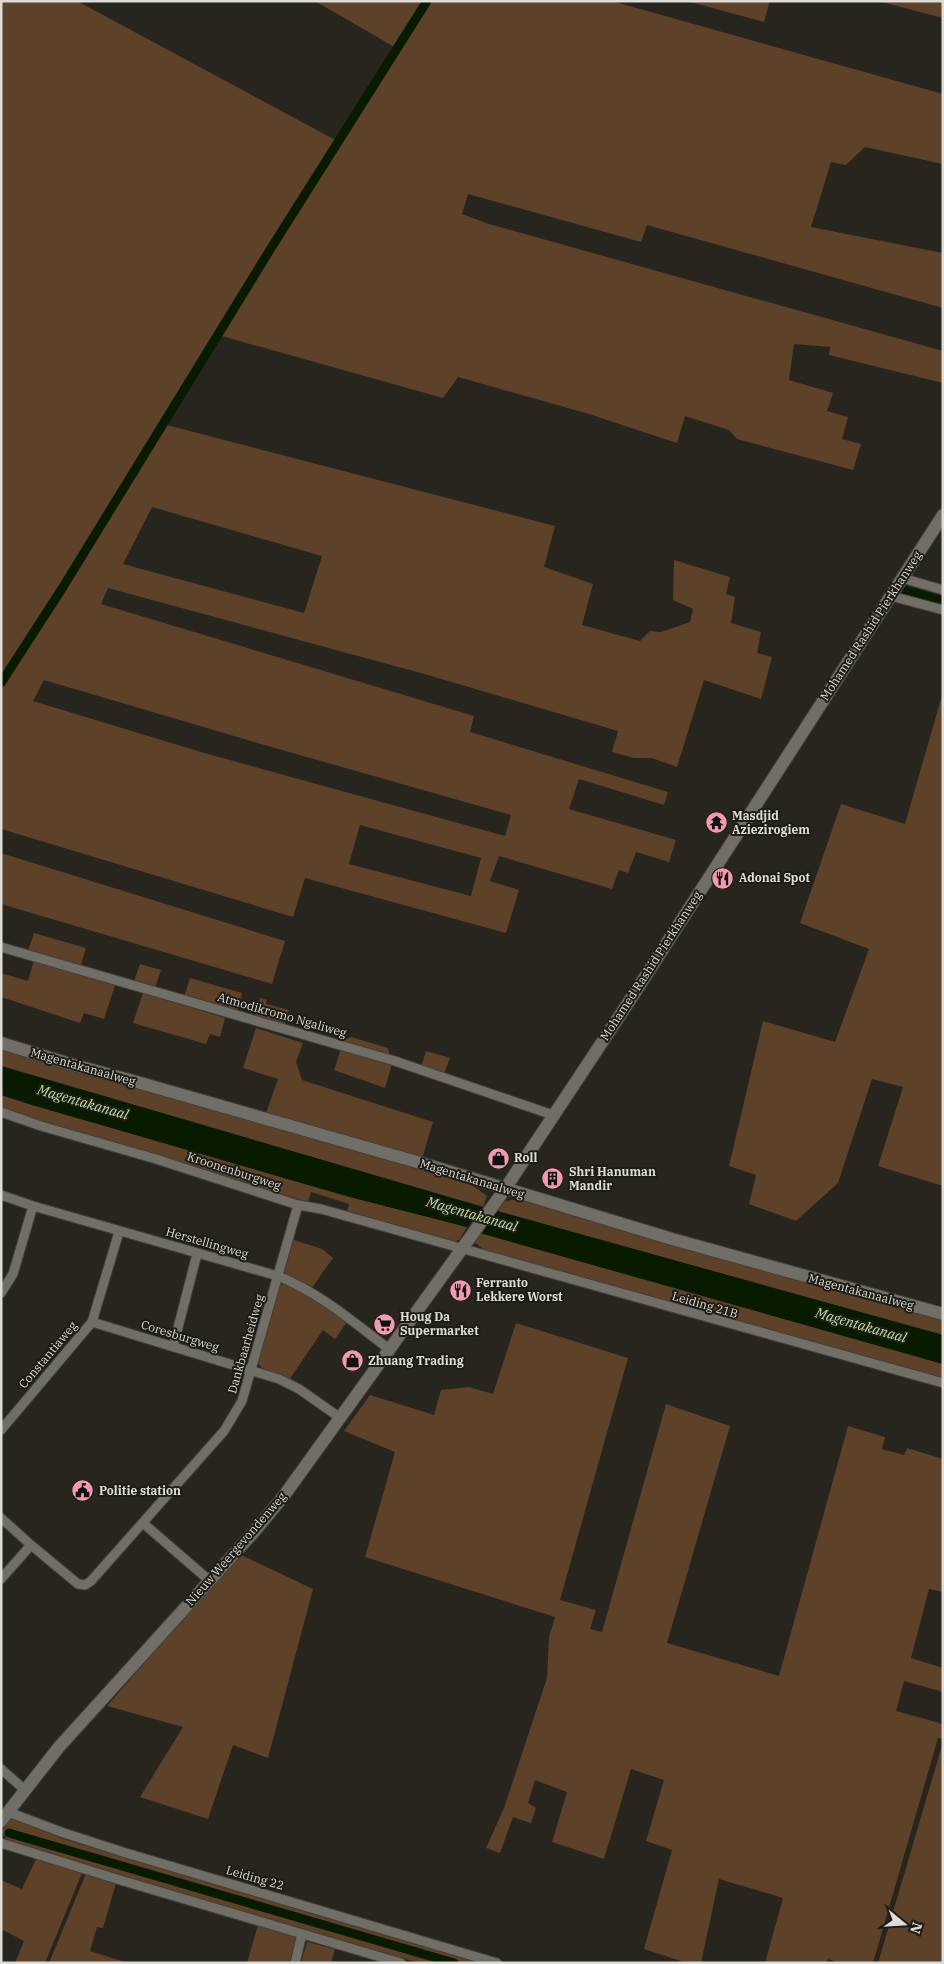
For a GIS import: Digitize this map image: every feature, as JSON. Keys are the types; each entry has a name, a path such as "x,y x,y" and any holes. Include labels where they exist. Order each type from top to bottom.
{"street":[{"name":"Mohamed Rashid Pierkhanweg","path":"501,1194 642,981 943,515"},
{"path":"902,578 943,590"},
{"path":"891,596 943,610"},
{"name":"Atmodikromo Ngaliweg","path":"1,947 395,1061 553,1115"},
{"name":"Magentakanaalweg","path":"1,1043 137,1082 501,1194 943,1314"},
{"name":"Kroonenburgweg","path":"1,1112 298,1205 321,1209 461,1249"},
{"name":"Nieuw Weergevondenweg","path":"4,1817 71,1734 210,1581 277,1503 501,1194"},
{"name":"Herstellingweg","path":"1,1195 119,1232 278,1276 325,1300 389,1349"},
{"name":"Dankbaarheidweg","path":"30,1545 78,1584 85,1585 92,1580 143,1523 234,1416 242,1401 252,1371 298,1205"},
{"path":"1,1293 14,1274 32,1206"},
{"name":"Constantiaweg","path":"1,1430 92,1322 119,1232"},
{"name":"Leiding 21B","path":"461,1249 943,1384"},
{"path":"173,1347 198,1254"},
{"name":"Coresburgweg","path":"92,1322 279,1379 299,1389 339,1417"},
{"path":"1,1518 30,1545 1,1578"},
{"path":"143,1523 210,1581"},
{"path":"1,1769 25,1790"},
{"name":"Leiding 22","path":"4,1817 64,1833 497,1963"},
{"path":"1,1843 111,1878 401,1963"},
{"path":"295,1963 302,1934"}],"shaded area":[{"path":"1,1 77,1 339,142 396,48 315,1 612,1 943,94 943,164 865,147 846,165 831,162 811,227 943,253 943,308 647,225 641,242 468,194 462,214 489,224 943,351 943,383 829,355 830,347 794,344 789,380 833,393 827,411 848,417 842,439 861,444 853,470 737,439 729,430 685,416 677,443 589,414 458,377 443,398 218,335 163,424 555,526 544,567 593,584 582,625 640,641 650,631 661,632 690,622 693,609 673,600 674,560 730,577 726,594 735,597 731,623 761,632 757,653 772,657 761,699 704,680 677,767 652,758 634,758 612,752 618,731 428,675 108,588 101,604 474,716 470,732 668,792 664,805 579,779 569,809 676,840 669,862 636,852 628,873 619,870 612,889 499,856 490,881 519,890 506,933 305,878 293,917 1,829","holes":["152,507 322,556 304,613 123,564","44,680 511,815 505,836 201,752 33,701","360,825 481,858 471,896 349,864"]},
{"path":"687,1 770,1 764,22"},
{"path":"878,1 943,1 943,18"},
{"path":"943,692 943,1186 878,1166 903,1087 872,1079 838,1183 796,1221 749,1204 756,1175 729,1166 763,1021 835,1042 869,949 800,923 841,804 905,824"},
{"path":"1,853 285,941 272,984 1,904"},
{"path":"34,933 86,948 80,968 27,954"},
{"path":"34,960 115,985 104,1019 84,1013 80,1023 1,997 1,973 28,981"},
{"path":"140,964 161,970 154,991 133,984"},
{"path":"190,978 242,993 236,1016 183,1000"},
{"path":"143,993 225,1018 220,1037 210,1034 206,1044 133,1023"},
{"path":"260,998 267,1000 266,1004 289,1010 283,1031 253,1022"},
{"path":"256,1028 303,1043 296,1062 302,1080 433,1122 422,1159 266,1113 278,1079 243,1068"},
{"path":"351,1037 388,1048 392,1064 385,1088 334,1070 344,1040"},
{"path":"1,1048 472,1185 487,1196 483,1207 1,1066"},
{"path":"426,1051 450,1058 443,1077 420,1070"},
{"path":"1,1095 350,1197 467,1227 459,1240 450,1242 347,1212 349,1204 311,1192 308,1202 21,1116 1,1108"},
{"path":"504,1201 528,1202 943,1320 943,1335 497,1211"},
{"path":"480,1233 943,1364 943,1379 487,1252 474,1242"},
{"path":"291,1239 322,1249 333,1258 311,1289 286,1276 284,1272"},
{"path":"285,1283 296,1286 347,1322 335,1339 323,1330 289,1380 262,1368 258,1363 258,1357 278,1287"},
{"path":"516,1323 628,1358 560,1600 596,1610 590,1629 602,1632 666,1404 730,1426 667,1643 779,1676 848,1426 885,1437 882,1449 904,1455 907,1448 943,1459 943,1592 929,1589 911,1658 943,1668 943,1692 904,1681 896,1711 943,1724 943,1739 938,1738 873,1963 840,1963 828,1959 826,1963 765,1963 783,1898 719,1879 701,1963 687,1963 644,1949 672,1850 646,1841 664,1780 631,1769 604,1859 552,1842 567,1792 535,1780 528,1803 536,1808 531,1823 513,1817 500,1853 486,1848 504,1808 547,1678 549,1637 555,1617 365,1557 395,1452 344,1431 370,1395 434,1415 441,1390 469,1387 493,1394"},
{"path":"239,1554 313,1589 268,1758 233,1745 208,1819 140,1797 183,1727 107,1706"},
{"path":"943,1742 943,1963 878,1963"},
{"path":"15,1818 63,1839 487,1963 420,1963 260,1918 22,1847 4,1836 2,1831 10,1820"},
{"path":"36,1859 82,1873 45,1963 15,1963 24,1941 1,1929 1,1880 22,1889"},
{"path":"88,1873 116,1883 103,1928 97,1927 90,1951 128,1963 49,1963 85,1876"},
{"path":"258,1925 294,1936 296,1939 292,1963 247,1963"},
{"path":"307,1942 335,1949 331,1963 301,1963"}],"water":[{"name":"Magentakanaal","path":"1,1066 483,1207 467,1227 350,1197 32,1105 1,1095"},
{"name":"Magentakanaal","path":"497,1211 943,1335 943,1364 480,1233"}],"waterway":[{"path":"1,683 63,587 268,253 427,1"},
{"path":"904,590 943,601"},
{"path":"9,1833 64,1849"},
{"path":"9,1833 454,1963"}],"place":[{"name":"Masdjid Aziezirogiem","path":"716,823"},
{"name":"Adonai Spot","path":"723,878"},
{"name":"Roll","path":"498,1158"},
{"name":"Shri Hanuman Mandir","path":"553,1179"},
{"name":"Ferranto Lekkere Worst","path":"460,1290"},
{"name":"Houg Da Supermarket","path":"384,1324"},
{"name":"Zhuang Trading","path":"352,1361"},
{"name":"Politie station","path":"83,1491"}]}
